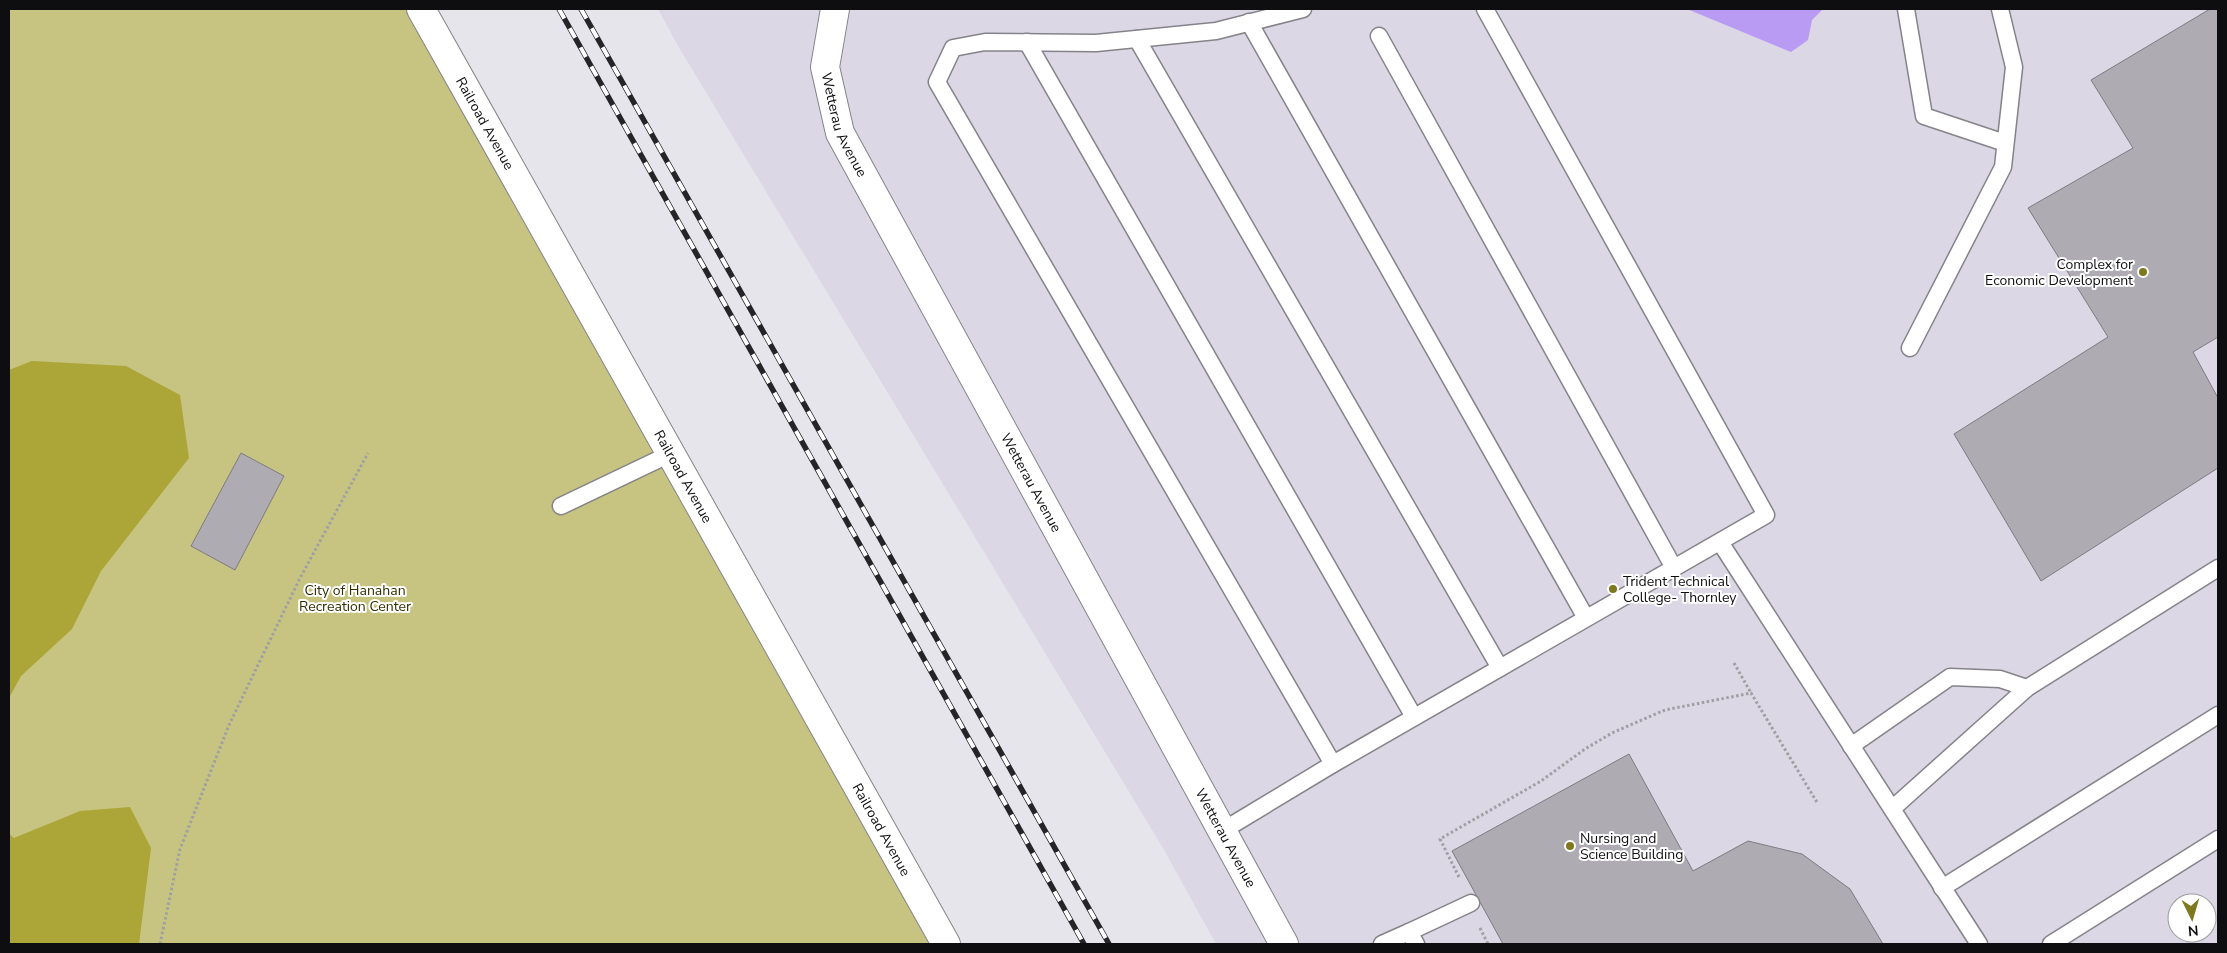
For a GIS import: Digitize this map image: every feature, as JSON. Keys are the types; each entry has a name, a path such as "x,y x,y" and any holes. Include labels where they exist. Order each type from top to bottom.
{"street":[{"name":"Railroad Avenue","path":"421,9 672,452 946,944"},
{"name":"Wetterau Avenue","path":"835,9 825,66 840,133 1284,944"}],"lane":[{"path":"1303,9 1216,31 1096,43 985,42 954,48 936,82 1333,764"},
{"path":"1222,831 1333,764 1766,515 1485,9"},
{"path":"1906,9 1924,116 2005,143"},
{"path":"1910,348 2003,167 2014,67 2000,9"},
{"path":"1250,22 1586,618"},
{"path":"1379,36 1674,568"},
{"path":"1137,39 1500,668"},
{"path":"1027,42 1414,717"},
{"path":"560,506 672,452"},
{"path":"1720,542 1979,944"},
{"path":"1892,809 2027,688 2218,568"},
{"path":"1851,746 1950,677 2000,679 2027,688"},
{"path":"1942,888 2218,715"},
{"path":"2051,944 2218,839"},
{"path":"1382,944 1413,938 1471,903"}],"path":[{"path":"160,944 180,849 229,725 300,578 368,453"},
{"path":"1734,663 1818,804"},
{"path":"1459,877 1440,839 1541,782 1584,749 1612,733 1665,710 1751,693"},
{"path":"1476,921 1488,944"}],"shaded area":[{"name":"Trident Technical College- Thornley","path":"658,9 2218,9 2218,944 1216,944 1163,848 678,46"},
{"path":"1687,9 1823,9 1812,20 1808,40 1791,52"},
{"path":"32,361 126,366 180,395 189,458 101,571 72,629 21,676 9,698 9,370"},
{"path":"130,807 151,848 139,944 9,944 9,834 14,838 80,811"}],"green space":[{"name":"City of Hanahan Recreation Center","path":"9,9 421,9 946,944 9,944"}],"building":[{"name":"Complex for Economic Development","path":"2210,9 2218,9 2218,337 2193,352 2218,398 2218,468 2041,581 1954,434 2108,337 2028,208 2133,148 2091,80"},
{"path":"241,453 284,476 235,570 191,546"},
{"name":"Nursing and Science Building","path":"1629,754 1693,871 1748,841 1802,854 1850,889 1883,944 1503,944 1452,851"}],"railway":[{"path":"559,9 1084,944"},
{"path":"581,9 1109,944"}],"place":[{"name":"Complex for Economic Development","path":"2143,272"},
{"name":"Trident Technical College- Thornley","path":"1613,589"},
{"name":"Nursing and Science Building","path":"1570,846"}]}
